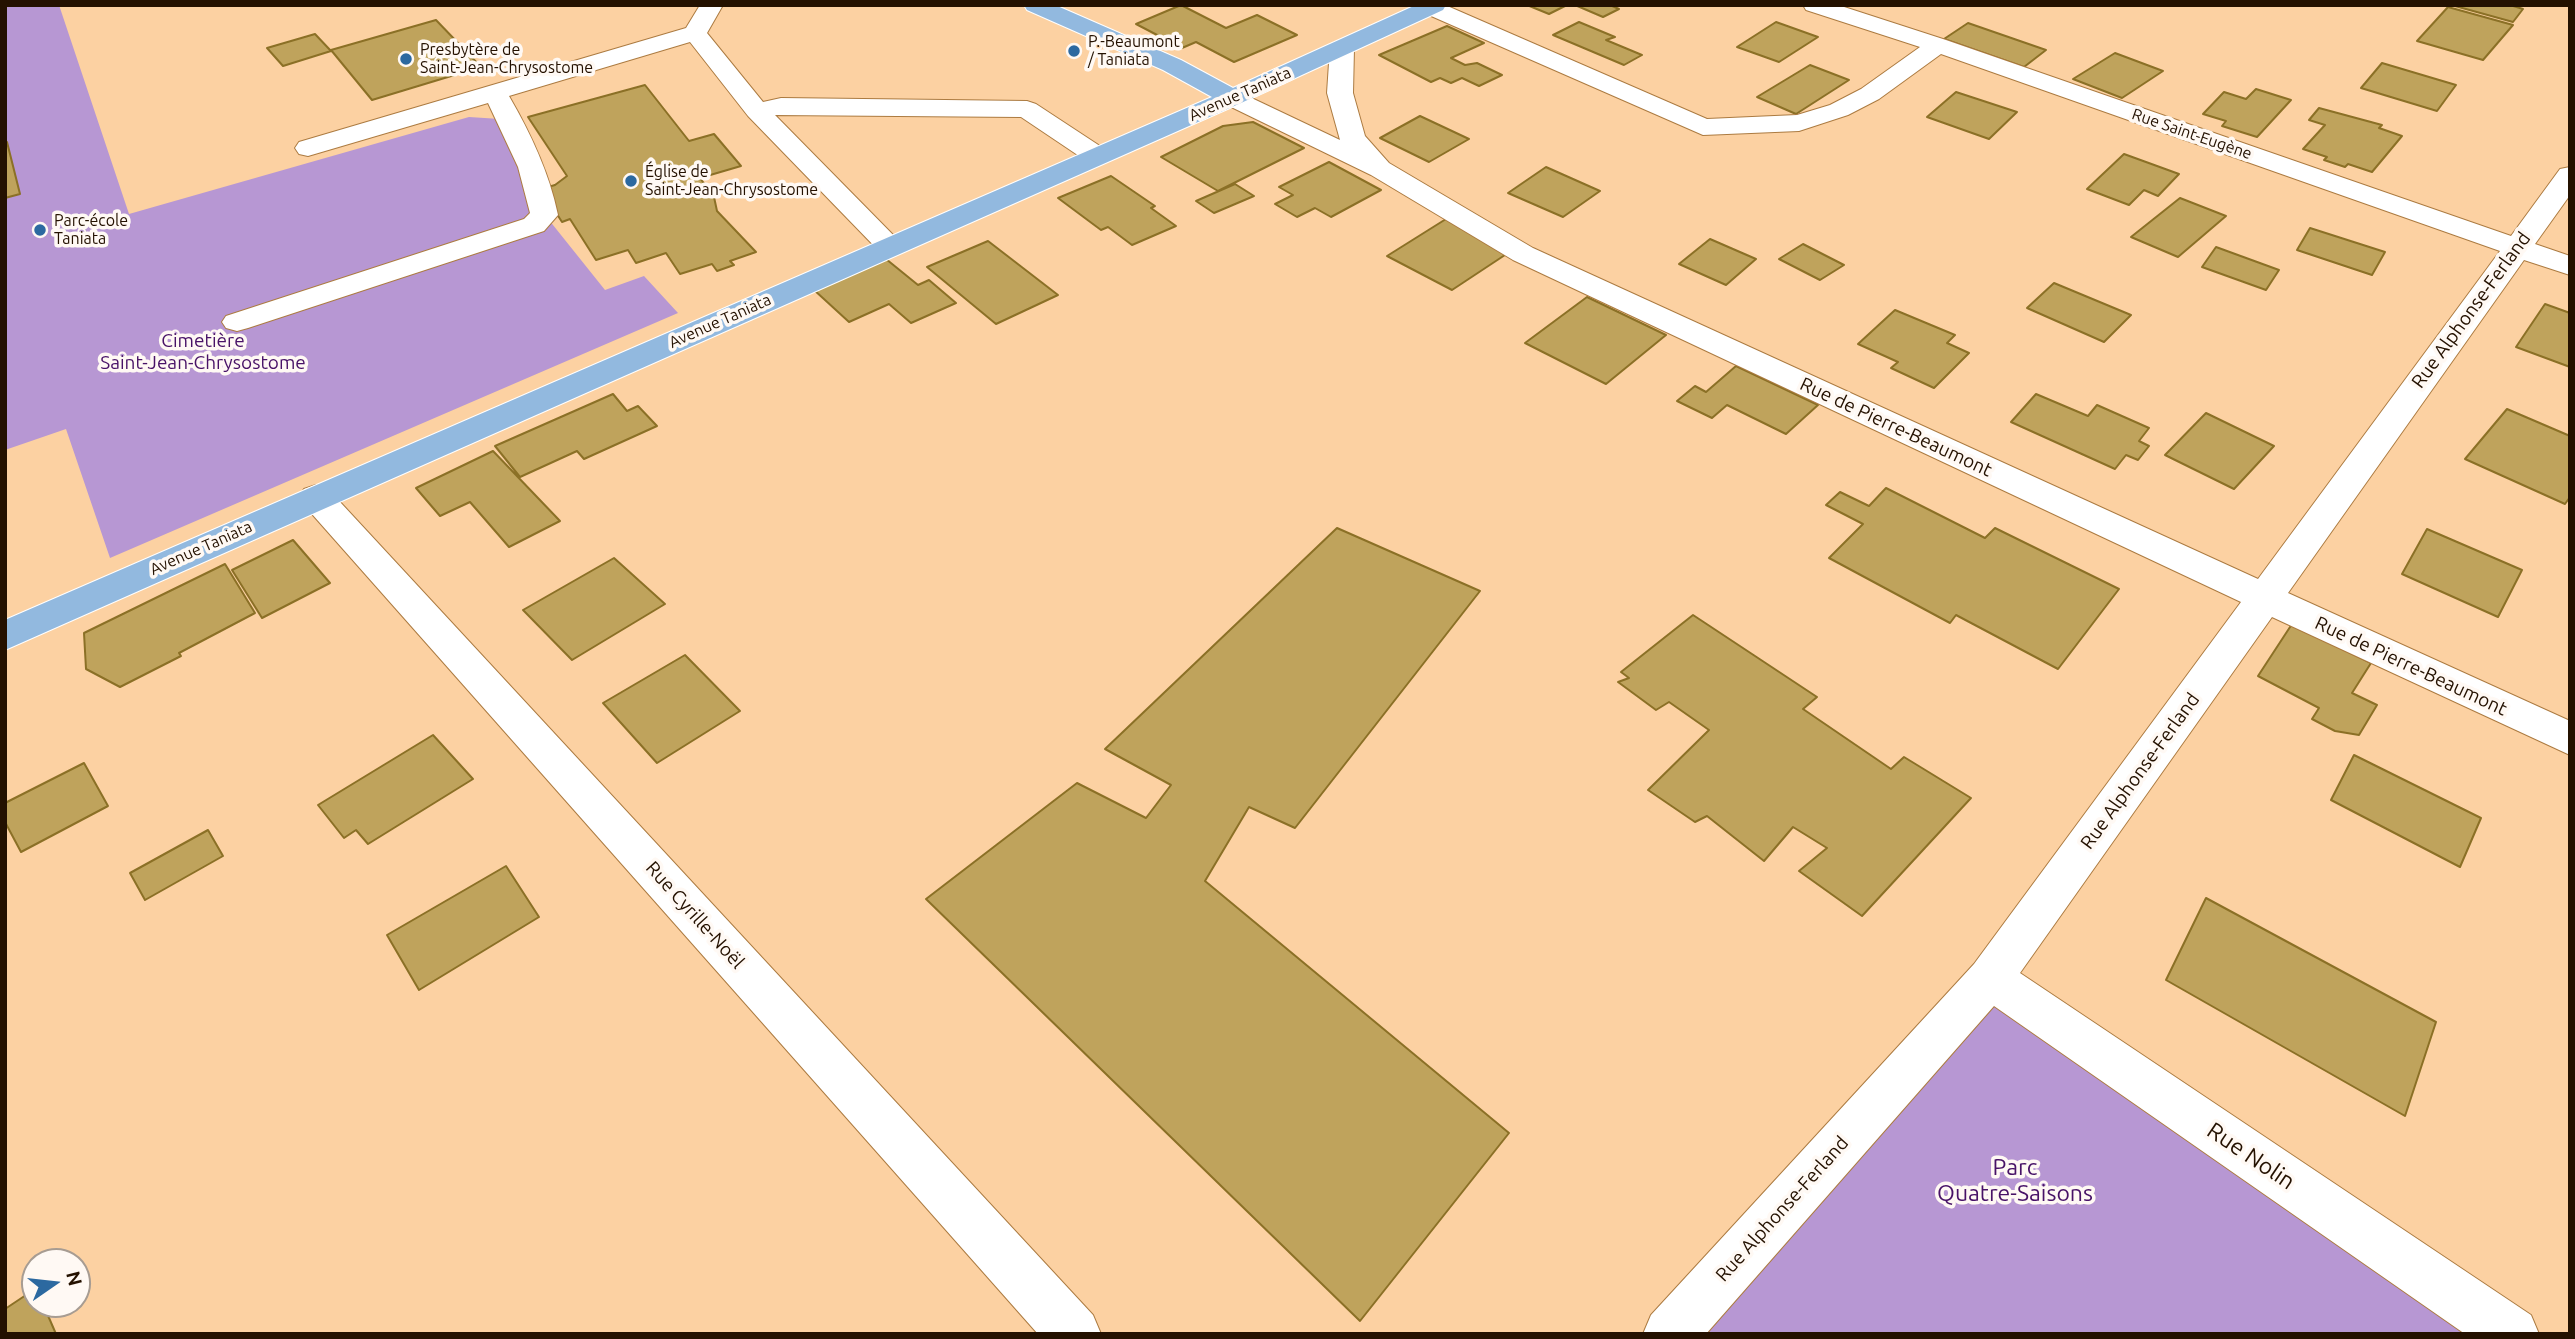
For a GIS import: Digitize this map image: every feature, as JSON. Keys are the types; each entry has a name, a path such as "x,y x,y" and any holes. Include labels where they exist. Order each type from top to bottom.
{"main road":[{"path":"1035,5 1172,65 1232,98"},
{"name":"Avenue Taniata","path":"5,636 316,497 1232,98 1432,6"}],"street":[{"path":"308,148 695,33 712,5"},
{"name":"Rue Saint-Eugène","path":"1814,5 1938,45 2570,266"},
{"path":"1432,6 1703,127 1799,123 1839,110 1870,94 1938,45"},
{"path":"695,33 757,111 890,246"},
{"path":"1342,48 1340,93 1352,138 1380,169"},
{"path":"237,323 534,225 541,219 544,215 542,203 528,164 512,121 495,93"},
{"name":"Rue de Pierre-Beaumont","path":"1232,98 1380,169 1523,254 2570,739"},
{"path":"757,111 781,106 1027,110 1097,156"},
{"name":"Rue Alphonse-Ferland","path":"1670,1334 1990,978 2570,175"},
{"name":"Rue Cyrille-Noël","path":"316,497 1074,1334"},
{"name":"Rue Nolin","path":"1990,978 2512,1334"}],"green space":[{"name":"Cimetière Saint-Jean-Chrysostome","path":"5,5 59,5 129,214 469,117 500,119 533,200 605,290 644,276 678,313 110,558 66,429 5,450"},
{"name":"Parc Quatre-Saisons","path":"1990,978 2512,1334 1670,1334"}],"building":[{"path":"1181,5 1226,28 1257,15 1297,35 1234,62 1196,42 1182,48 1136,24"},
{"path":"1527,5 1567,5 1549,14"},
{"path":"1575,5 1610,5 1619,9 1603,17"},
{"path":"2510,5 2523,9 2513,22 2455,6"},
{"path":"2448,7 2513,25 2483,60 2417,41"},
{"name":"Presbytère de Saint-Jean-Chrysostome","path":"436,20 481,67 372,100 331,50"},
{"path":"1579,22 1615,37 1606,40 1642,55 1624,65 1553,35"},
{"path":"1776,22 1818,37 1779,62 1737,47"},
{"path":"1968,23 2046,50 2024,67 1944,39"},
{"path":"1447,26 1484,43 1451,58 1465,65 1477,63 1502,75 1479,86 1462,78 1451,83 1440,78 1431,82 1379,55"},
{"path":"315,34 331,51 283,66 267,48"},
{"path":"2115,53 2163,71 2122,98 2073,79"},
{"path":"2382,63 2456,85 2437,111 2361,88"},
{"path":"1810,65 1849,80 1796,114 1757,97"},
{"name":"Église de Saint-Jean-Chrysostome","path":"645,85 689,141 714,134 741,166 700,178 714,197 717,211 756,252 730,261 734,265 717,271 712,264 680,274 666,253 636,263 628,250 596,260 570,219 562,222 541,189 555,185 567,176 528,117"},
{"path":"2256,89 2291,100 2257,137 2222,126 2226,121 2203,114 2224,92 2246,99"},
{"path":"1956,92 2017,112 1989,139 1927,117"},
{"path":"2319,108 2382,125 2379,128 2402,136 2372,172 2324,160 2327,157 2303,149 2325,125 2309,120"},
{"path":"1420,116 1469,139 1429,162 1380,138"},
{"path":"1253,122 1304,148 1218,191 1161,157 1223,126"},
{"path":"7,142 20,194 5,198 5,143"},
{"path":"2124,154 2179,174 2158,196 2144,190 2129,205 2087,189"},
{"path":"1329,162 1381,190 1331,217 1315,208 1297,217 1275,204 1293,195 1279,187"},
{"path":"1546,167 1600,191 1563,217 1508,193"},
{"path":"1111,176 1155,206 1151,208 1176,226 1132,245 1108,227 1101,230 1058,198"},
{"path":"1235,184 1254,196 1214,213 1196,201"},
{"path":"2180,198 2226,216 2178,257 2131,237"},
{"path":"1446,219 1511,251 1452,290 1387,256"},
{"path":"2310,228 2385,252 2372,275 2297,250"},
{"path":"1710,239 1756,259 1726,285 1679,264"},
{"path":"988,241 1058,295 996,324 927,267"},
{"path":"1803,244 1844,265 1820,280 1779,259"},
{"path":"2216,247 2279,270 2266,290 2202,267"},
{"path":"886,259 918,285 929,280 956,303 911,323 889,304 849,322 813,289"},
{"path":"2054,283 2131,315 2104,342 2027,308"},
{"path":"1587,297 1666,335 1606,384 1525,343"},
{"path":"2545,304 2570,313 2570,367 2516,347"},
{"path":"1895,310 1955,335 1947,343 1969,353 1934,388 1891,368 1898,362 1858,344"},
{"path":"1736,366 1818,405 1786,434 1727,405 1712,418 1677,401 1695,386 1706,392"},
{"path":"613,394 627,411 638,406 657,426 584,459 577,451 520,477 495,446"},
{"path":"2036,394 2088,416 2097,405 2149,428 2139,441 2149,446 2138,460 2126,455 2115,469 2011,422"},
{"path":"2507,409 2570,436 2570,497 2565,504 2465,459"},
{"path":"2206,413 2274,446 2234,489 2165,455"},
{"path":"493,451 560,521 509,547 470,502 440,516 416,488"},
{"path":"1886,488 1985,538 1995,528 2119,589 2058,669 1956,615 1950,623 1829,558 1863,524 1826,505 1840,492 1869,506"},
{"path":"1337,528 1480,591 1295,828 1249,807 1205,881 1509,1133 1360,1321 926,899 1077,783 1146,818 1171,785 1105,749"},
{"path":"2427,529 2522,570 2498,617 2402,574"},
{"path":"293,540 330,583 262,618 232,570"},
{"path":"614,558 665,604 572,660 523,610"},
{"path":"225,564 255,613 179,653 181,656 120,687 86,669 84,633"},
{"path":"1693,615 1817,697 1803,709 1891,769 1904,757 1971,798 1862,916 1799,871 1827,848 1793,827 1764,861 1707,816 1695,822 1648,790 1709,730 1669,702 1656,710 1618,682 1629,678 1621,672"},
{"path":"2292,624 2371,663 2352,693 2377,705 2359,735 2335,731 2312,719 2319,708 2258,676"},
{"path":"685,655 740,711 657,763 603,703"},
{"path":"433,735 473,779 368,844 356,830 344,838 318,805"},
{"path":"2354,755 2481,818 2460,867 2331,800"},
{"path":"84,763 108,806 21,852 5,822 5,803"},
{"path":"208,830 223,856 145,900 130,873"},
{"path":"506,866 539,917 419,990 387,935"},
{"path":"2206,898 2436,1022 2405,1116 2166,980"},
{"path":"21,1298 21,1318 49,1318 56,1334 5,1334 5,1309"}],"place":[{"name":"P.-Beaumont / Taniata","path":"1074,51"},
{"name":"Presbytère de Saint-Jean-Chrysostome","path":"406,59"},
{"name":"Église de Saint-Jean-Chrysostome","path":"631,181"},
{"name":"Parc-école Taniata","path":"40,230"}]}
